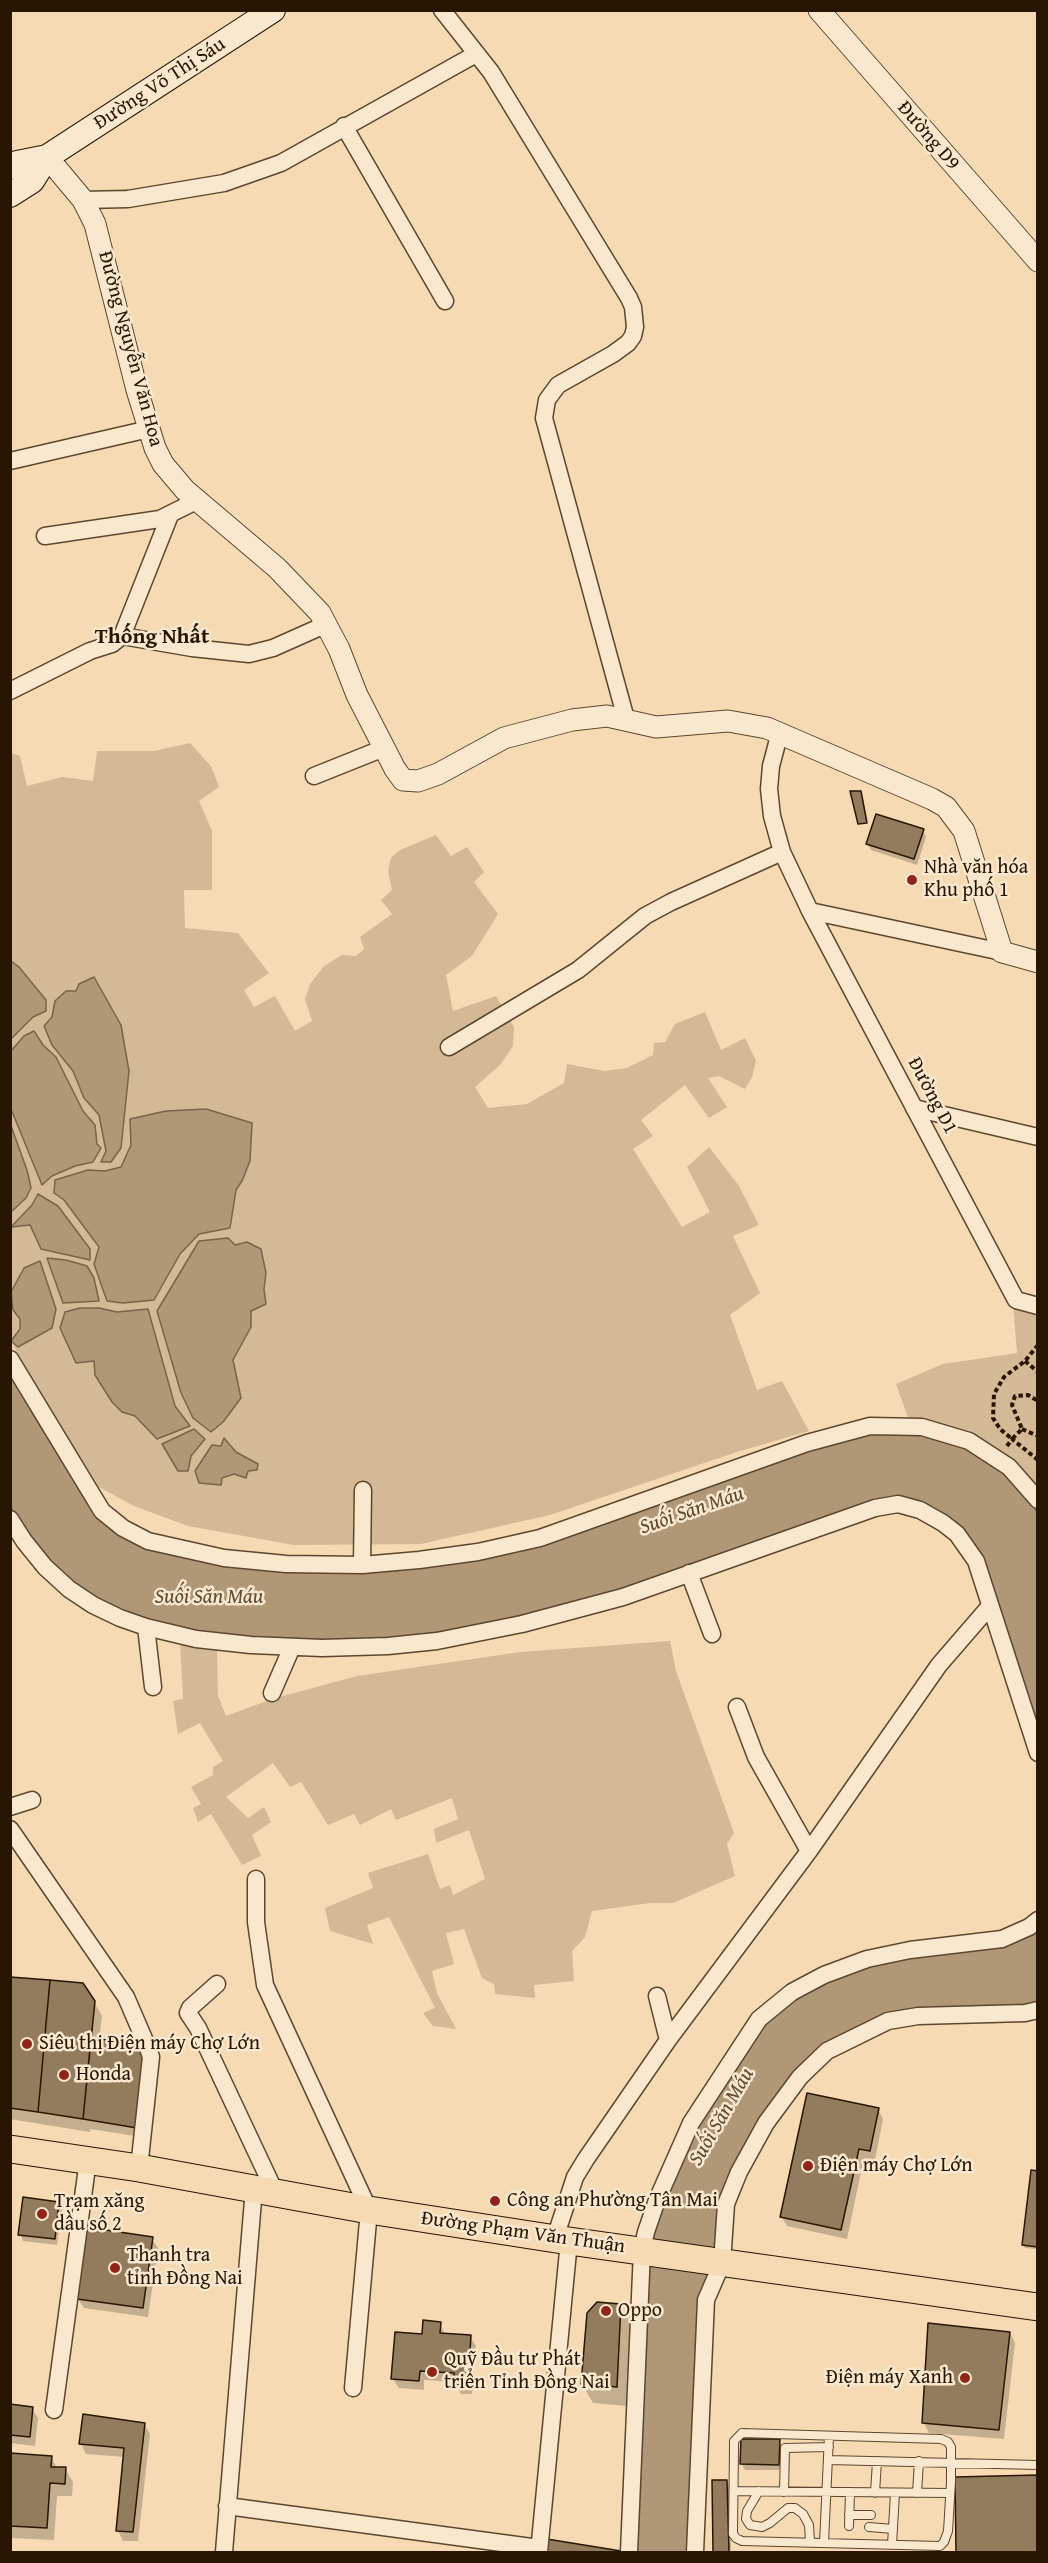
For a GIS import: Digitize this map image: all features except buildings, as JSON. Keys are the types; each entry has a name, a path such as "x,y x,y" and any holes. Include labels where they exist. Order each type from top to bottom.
{"main road":[{"name":"Đường Võ Thị Sáu","path":"10,167 17,162 47,156 273,10"},
{"name":"Đường Võ Thị Sáu","path":"10,195 32,181 47,156"},
{"name":"Đường Phạm Văn Thuận","path":"10,2149 139,2168 369,2210 562,2240 1038,2307"}],"street":[{"path":"442,10 491,72 633,307 633,336 628,343 558,386 547,400 544,418 626,719"},
{"name":"Đường D9","path":"819,10 1038,261"},
{"path":"83,200 128,199 224,183 281,163 476,54"},
{"path":"344,126 445,301"},
{"name":"Đường Nguyễn Văn Hoa","path":"47,156 83,200 95,224 136,390 163,464 196,501 277,568 320,613 327,624 357,695 395,770 404,780 418,781 438,774 504,738 596,717 626,719 666,727 741,722 780,732 932,799 945,807 964,831 1002,952"},
{"path":"10,461 149,429"},
{"path":"45,536 170,515 196,501"},
{"path":"10,691 90,651 112,644 122,636 170,515"},
{"path":"122,636 192,648 249,654 273,648 327,624"},
{"name":"Đường D1","path":"780,732 771,766 769,789 772,816 782,852 810,910 1016,1300 1038,1306"},
{"path":"314,776 384,748"},
{"path":"449,1047 578,970 654,911 782,852"},
{"path":"810,910 1038,962"},
{"path":"914,1108 1038,1137"},
{"path":"10,1359 102,1511 123,1528 148,1541 224,1558 286,1563 362,1565 478,1552 540,1538 807,1443 870,1426 922,1427 969,1441 1009,1467 1038,1500"},
{"path":"362,1565 363,1490"},
{"path":"10,1519 45,1567 69,1589 93,1605 146,1627 196,1639 292,1647 388,1646 447,1639 522,1624 623,1597 875,1508 898,1504 920,1510 943,1523 957,1534 976,1562 1038,1754"},
{"path":"689,1573 711,1634"},
{"path":"227,2506 539,2550 562,2240 580,2168 668,2040 809,1851 939,1665 990,1606"},
{"path":"146,1627 153,1687"},
{"path":"272,1693 292,1647"},
{"path":"737,1707 756,1757 809,1851"},
{"path":"10,1821 10,1809 32,1800"},
{"path":"10,1829 126,1997 148,2048 151,2057 139,2168"},
{"path":"256,1879 256,1922 265,1985 369,2210 353,2388"},
{"path":"629,2553 642,2250 657,2200 691,2123 759,2019 784,1999 824,1975 867,1959 910,1950 1002,1939 1029,1927 1038,1920"},
{"path":"217,1984 190,2008 188,2013 198,2028 265,2190 227,2506 224,2553"},
{"path":"657,1996 668,2040"},
{"path":"695,2553 706,2300 722,2264 726,2204 739,2172 766,2123 800,2077 827,2051 888,2020 918,2016 1025,2013 1038,2010"},
{"path":"54,2410 88,2160"}],"lane":[{"path":"742,2433 940,2439 948,2442 951,2447 951,2462 948,2531 940,2546 742,2541 733,2534 734,2441 742,2433"},
{"path":"824,2543 830,2436"},
{"path":"784,2492 785,2448 829,2447"},
{"path":"828,2460 1038,2465"},
{"path":"874,2493 877,2461"},
{"path":"917,2493 919,2462"},
{"path":"734,2491 950,2493"},
{"path":"759,2491 747,2511 746,2519 750,2525 762,2527 788,2508 795,2508 803,2514 808,2525 810,2542"},
{"path":"849,2526 850,2492"},
{"path":"892,2545 895,2493"},
{"path":"849,2515 871,2515"},
{"path":"869,2527 893,2529"}],"path":[{"path":"1022,1429 1012,1439 1000,1429 993,1418 994,1394 1004,1377 1024,1361 1038,1345"},
{"path":"1024,1361 1038,1371"},
{"path":"1038,1401 1028,1395 1014,1396 1012,1405 1022,1429 1038,1436"}],"shaded area":[{"path":"190,743 211,766 219,787 199,801 212,831 212,890 184,890 185,928 238,933 269,973 244,990 254,1007 275,996 295,1031 312,1021 305,999 310,984 324,966 342,955 356,956 364,949 360,937 392,914 381,900 392,890 388,871 391,858 400,850 436,835 451,856 467,847 484,872 474,882 498,914 472,956 446,975 453,1011 496,996 514,1027 513,1046 500,1065 475,1087 488,1108 527,1104 564,1083 567,1064 605,1071 627,1068 653,1055 654,1043 665,1042 675,1024 705,1012 721,1050 745,1038 756,1061 752,1077 745,1089 719,1076 708,1078 727,1107 709,1118 685,1085 641,1120 653,1136 633,1149 682,1227 710,1212 687,1167 709,1147 739,1186 759,1225 733,1236 760,1293 730,1315 757,1390 782,1381 809,1431 737,1452 550,1515 421,1544 294,1545 188,1526 134,1506 99,1487 28,1374 11,1341 11,753 20,756 27,786 62,777 93,781 97,751 154,751"},
{"path":"1013,1304 1037,1310 1037,1489 909,1420 896,1384 943,1364 1017,1353"},
{"path":"670,1641 676,1671 734,1833 727,1844 735,1876 673,1903 650,1903 592,1911 585,1937 572,1951 574,1981 534,1985 535,1998 495,1994 494,1984 482,1978 464,1929 446,1933 454,1964 432,1971 437,1993 456,2029 433,2026 423,2013 435,2008 389,1917 367,1925 373,1944 330,1931 325,1908 373,1888 368,1873 428,1854 440,1889 450,1885 453,1895 485,1879 469,1830 436,1843 434,1829 458,1819 452,1798 396,1820 391,1809 360,1825 354,1814 328,1825 301,1782 290,1787 273,1763 226,1797 248,1818 264,1807 271,1822 252,1835 261,1856 242,1865 211,1814 198,1822 193,1808 201,1804 191,1787 213,1775 213,1767 223,1761 200,1723 178,1734 173,1701 183,1699 180,1642 217,1648 218,1696 226,1716 272,1699 357,1676 520,1652"}],"water":[{"path":"11,961 19,967 46,1000 46,1011 33,1017 11,1039"},
{"path":"94,977 121,1025 129,1071 121,1148 111,1162 101,1162 106,1151 99,1115 84,1098 73,1071 52,1045 44,1026 52,1017 55,1001 66,991 76,991 79,984"},
{"path":"34,1031 43,1045 56,1057 83,1111 95,1125 97,1144 101,1148 93,1162 75,1166 52,1176 42,1185 11,1109 11,1051 24,1036"},
{"path":"206,1109 252,1123 250,1161 236,1190 230,1228 199,1234 180,1254 154,1300 123,1303 107,1301 94,1264 99,1247 64,1200 54,1193 55,1180 88,1170 105,1171 121,1167 131,1145 130,1119 166,1111"},
{"path":"11,1126 31,1188 26,1198 11,1212"},
{"path":"38,1194 58,1206 90,1249 90,1260 41,1249 30,1225 11,1227 32,1205"},
{"path":"228,1238 235,1245 247,1242 261,1249 266,1273 264,1289 266,1304 251,1311 251,1327 233,1360 241,1398 223,1422 211,1432 193,1418 181,1393 157,1311 199,1241"},
{"path":"47,1258 87,1266 94,1278 99,1301 63,1303"},
{"path":"40,1261 56,1309 52,1328 18,1347 11,1341 20,1329 20,1319 13,1310 11,1292 24,1268"},
{"path":"80,1308 99,1308 117,1312 148,1309 175,1406 190,1426 157,1439 135,1416 122,1412 112,1402 95,1375 94,1361 76,1363 60,1328 65,1312"},
{"name":"Suối Săn Máu","path":"10,1372 36,1419 96,1515 148,1548 424,1566 809,1449 870,1433 920,1433 966,1447 1004,1472 1034,1506 1037,1513 1037,1732 981,1558 898,1498 621,1591 452,1632 322,1642 213,1635 145,1620 97,1599 73,1584 50,1563 11,1508"},
{"path":"194,1429 205,1439 191,1456 188,1471 178,1471 162,1444"},
{"path":"224,1438 236,1452 258,1464 257,1470 248,1471 246,1478 234,1474 222,1478 221,1485 199,1483 195,1471 212,1445 221,1446"},
{"name":"Suối Săn Máu","path":"1037,1928 1037,2003 1024,2006 917,2009 823,2046 724,2190 689,2552 634,2552 643,2267 666,2197 697,2125 764,2024 796,1996 825,1981 868,1965"}],"place":[{"name":"Nhà văn hóa Khu phố 1","path":"912,880"},
{"name":"Siêu thị Điện máy Chợ Lớn","path":"27,2044"},
{"name":"Honda","path":"64,2075"},
{"name":"Điện máy Chợ Lớn","path":"808,2166"},
{"name":"Công an Phường Tân Mai","path":"495,2201"},
{"name":"Trạm xăng dầu số 2","path":"42,2214"},
{"name":"Thanh tra tỉnh Đồng Nai","path":"115,2268"},
{"name":"Oppo","path":"606,2311"},
{"name":"Quỹ Đầu tư Phát triển Tỉnh Đồng Nai","path":"432,2372"},
{"name":"Điện máy Xanh","path":"965,2378"}],"district":[{"name":"Thống Nhất","path":"152,637"}]}
